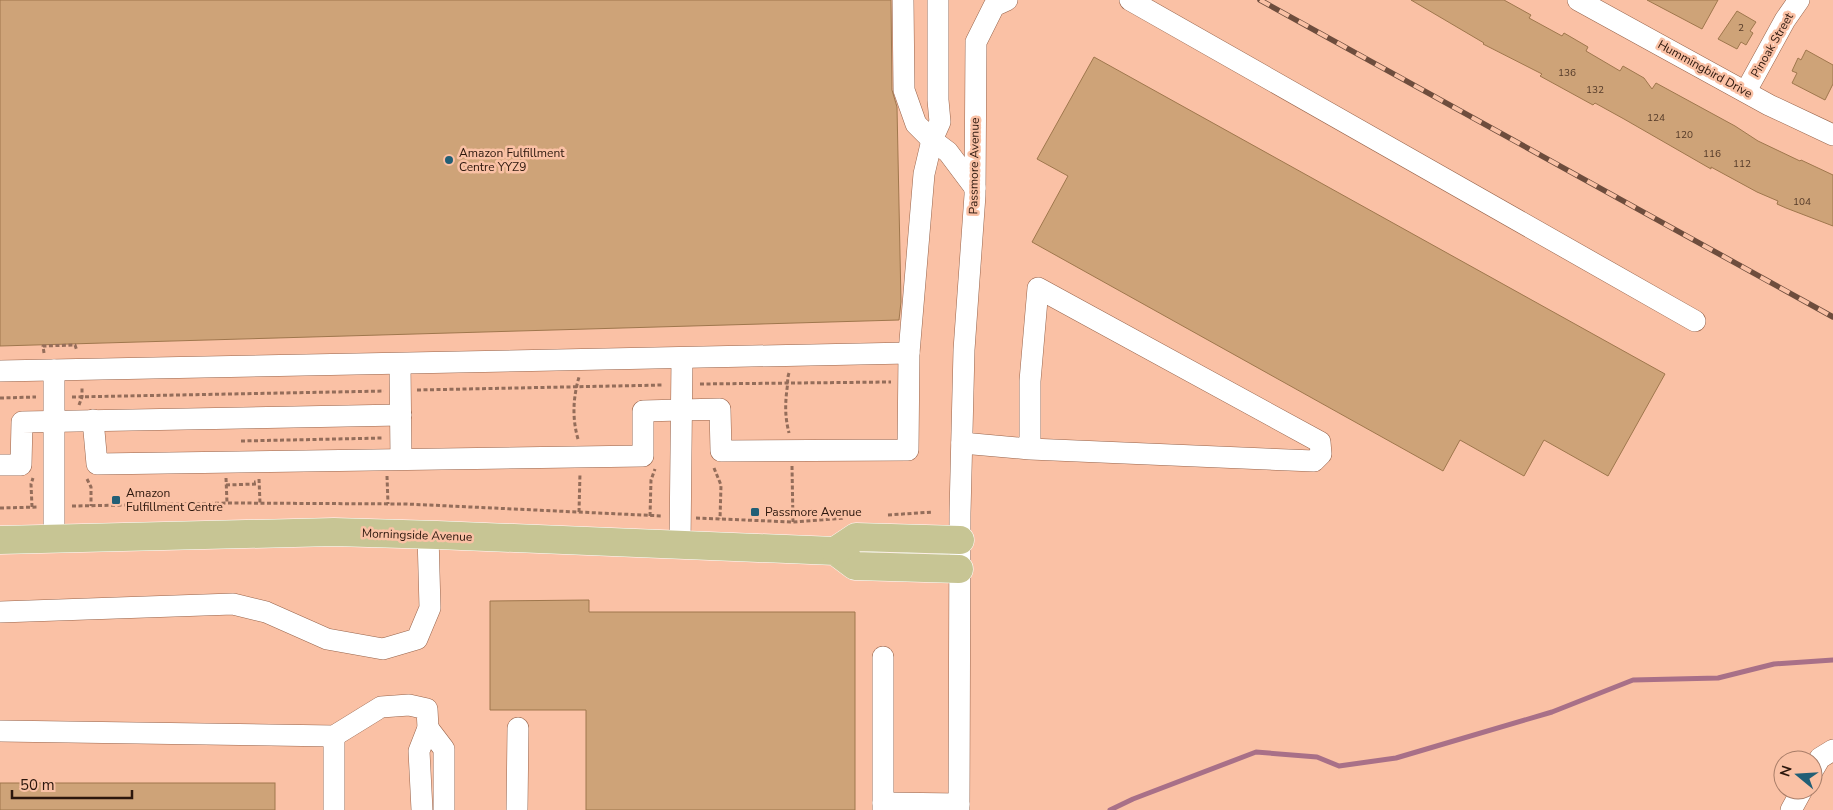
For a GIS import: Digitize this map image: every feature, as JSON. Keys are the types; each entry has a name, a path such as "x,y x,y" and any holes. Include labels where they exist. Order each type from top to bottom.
{"main road":[{"name":"Morningside Avenue","path":"0,540 334,532 834,552"},
{"path":"959,569 855,566 834,552 856,537 960,540"}],"street":[{"path":"903,0 904,90 916,124 932,140 948,152 975,188"},
{"path":"93,420 96,464 643,456 643,411 720,409 721,451 908,450 909,353 924,174 932,140 940,122 938,100 938,0"},
{"path":"1130,0 1695,320"},
{"name":"Pinoak Street","path":"1746,91 1799,0"},
{"name":"Hummingbird Drive","path":"1582,1 1769,105 1833,136"},
{"name":"Passmore Avenue","path":"958,807 959,569 964,350 975,188 976,42 1000,3"},
{"path":"962,443 1030,449 1314,461 1321,454 1320,442 1038,288 1030,381 1030,449"},
{"path":"0,371 909,353"},
{"path":"680,546 682,358"},
{"path":"400,364 401,459"},
{"path":"54,370 54,538"},
{"path":"0,465 21,465 22,422 401,415"},
{"path":"0,612 233,604 266,612 327,639 383,649 417,639 430,608 428,535"},
{"path":"883,657 883,807 958,807"},
{"path":"0,731 334,736 381,707 409,705 427,709 428,728 419,751 422,810"},
{"path":"428,728 444,749 444,810"},
{"path":"517,810 518,728"},
{"path":"334,736 334,810"}],"path":[{"path":"790,356 791,370 787,379 785,396 786,418 792,451 792,522"},
{"path":"580,512 580,447 573,424 576,387 581,360"},
{"path":"0,398 909,382"},
{"path":"241,441 386,438"},
{"path":"226,484 227,503"},
{"path":"259,486 260,503"},
{"path":"0,508 227,503 407,504 792,522 849,518"},
{"path":"886,515 933,512"}],"building":[{"name":"Amazon Fulfillment Centre YYZ9","path":"0,0 891,0 892,90 897,107 901,302 899,320 0,346"},
{"path":"1411,0 1504,0 1531,15 1529,18 1562,36 1564,33 1588,47 1586,51 1620,71 1623,66 1644,78 1652,89 1656,83 1735,126 1758,141 1833,175 1833,226 1777,204 1778,201 1711,167 1711,169 1595,103 1593,105 1540,76 1542,74 1483,44"},
{"path":"1647,0 1718,0 1702,29"},
{"path":"1737,11 1756,22 1750,31 1753,33 1746,45 1741,42 1737,49 1718,39"},
{"path":"1806,50 1833,65 1833,84 1825,100 1792,83 1797,73 1792,71 1798,58 1801,60"},
{"path":"1094,57 1665,374 1608,476 1544,440 1524,476 1460,440 1443,471 1032,242 1068,176 1037,159"},
{"path":"589,600 589,612 855,612 855,810 586,810 586,710 490,710 490,601"},
{"path":"0,783 275,783 275,810 0,810"}],"waterway":[{"path":"1110,810 1133,799 1256,752 1317,757 1339,766 1396,758 1552,712 1633,680 1718,678 1774,664 1833,660"}],"railway":[{"path":"1260,0 1833,317"}],"place":[{"name":"Amazon Fulfillment Centre YYZ9","path":"449,160"},
{"name":"Amazon Fulfillment Centre","path":"116,500"},
{"name":"Passmore Avenue","path":"755,512"}]}
